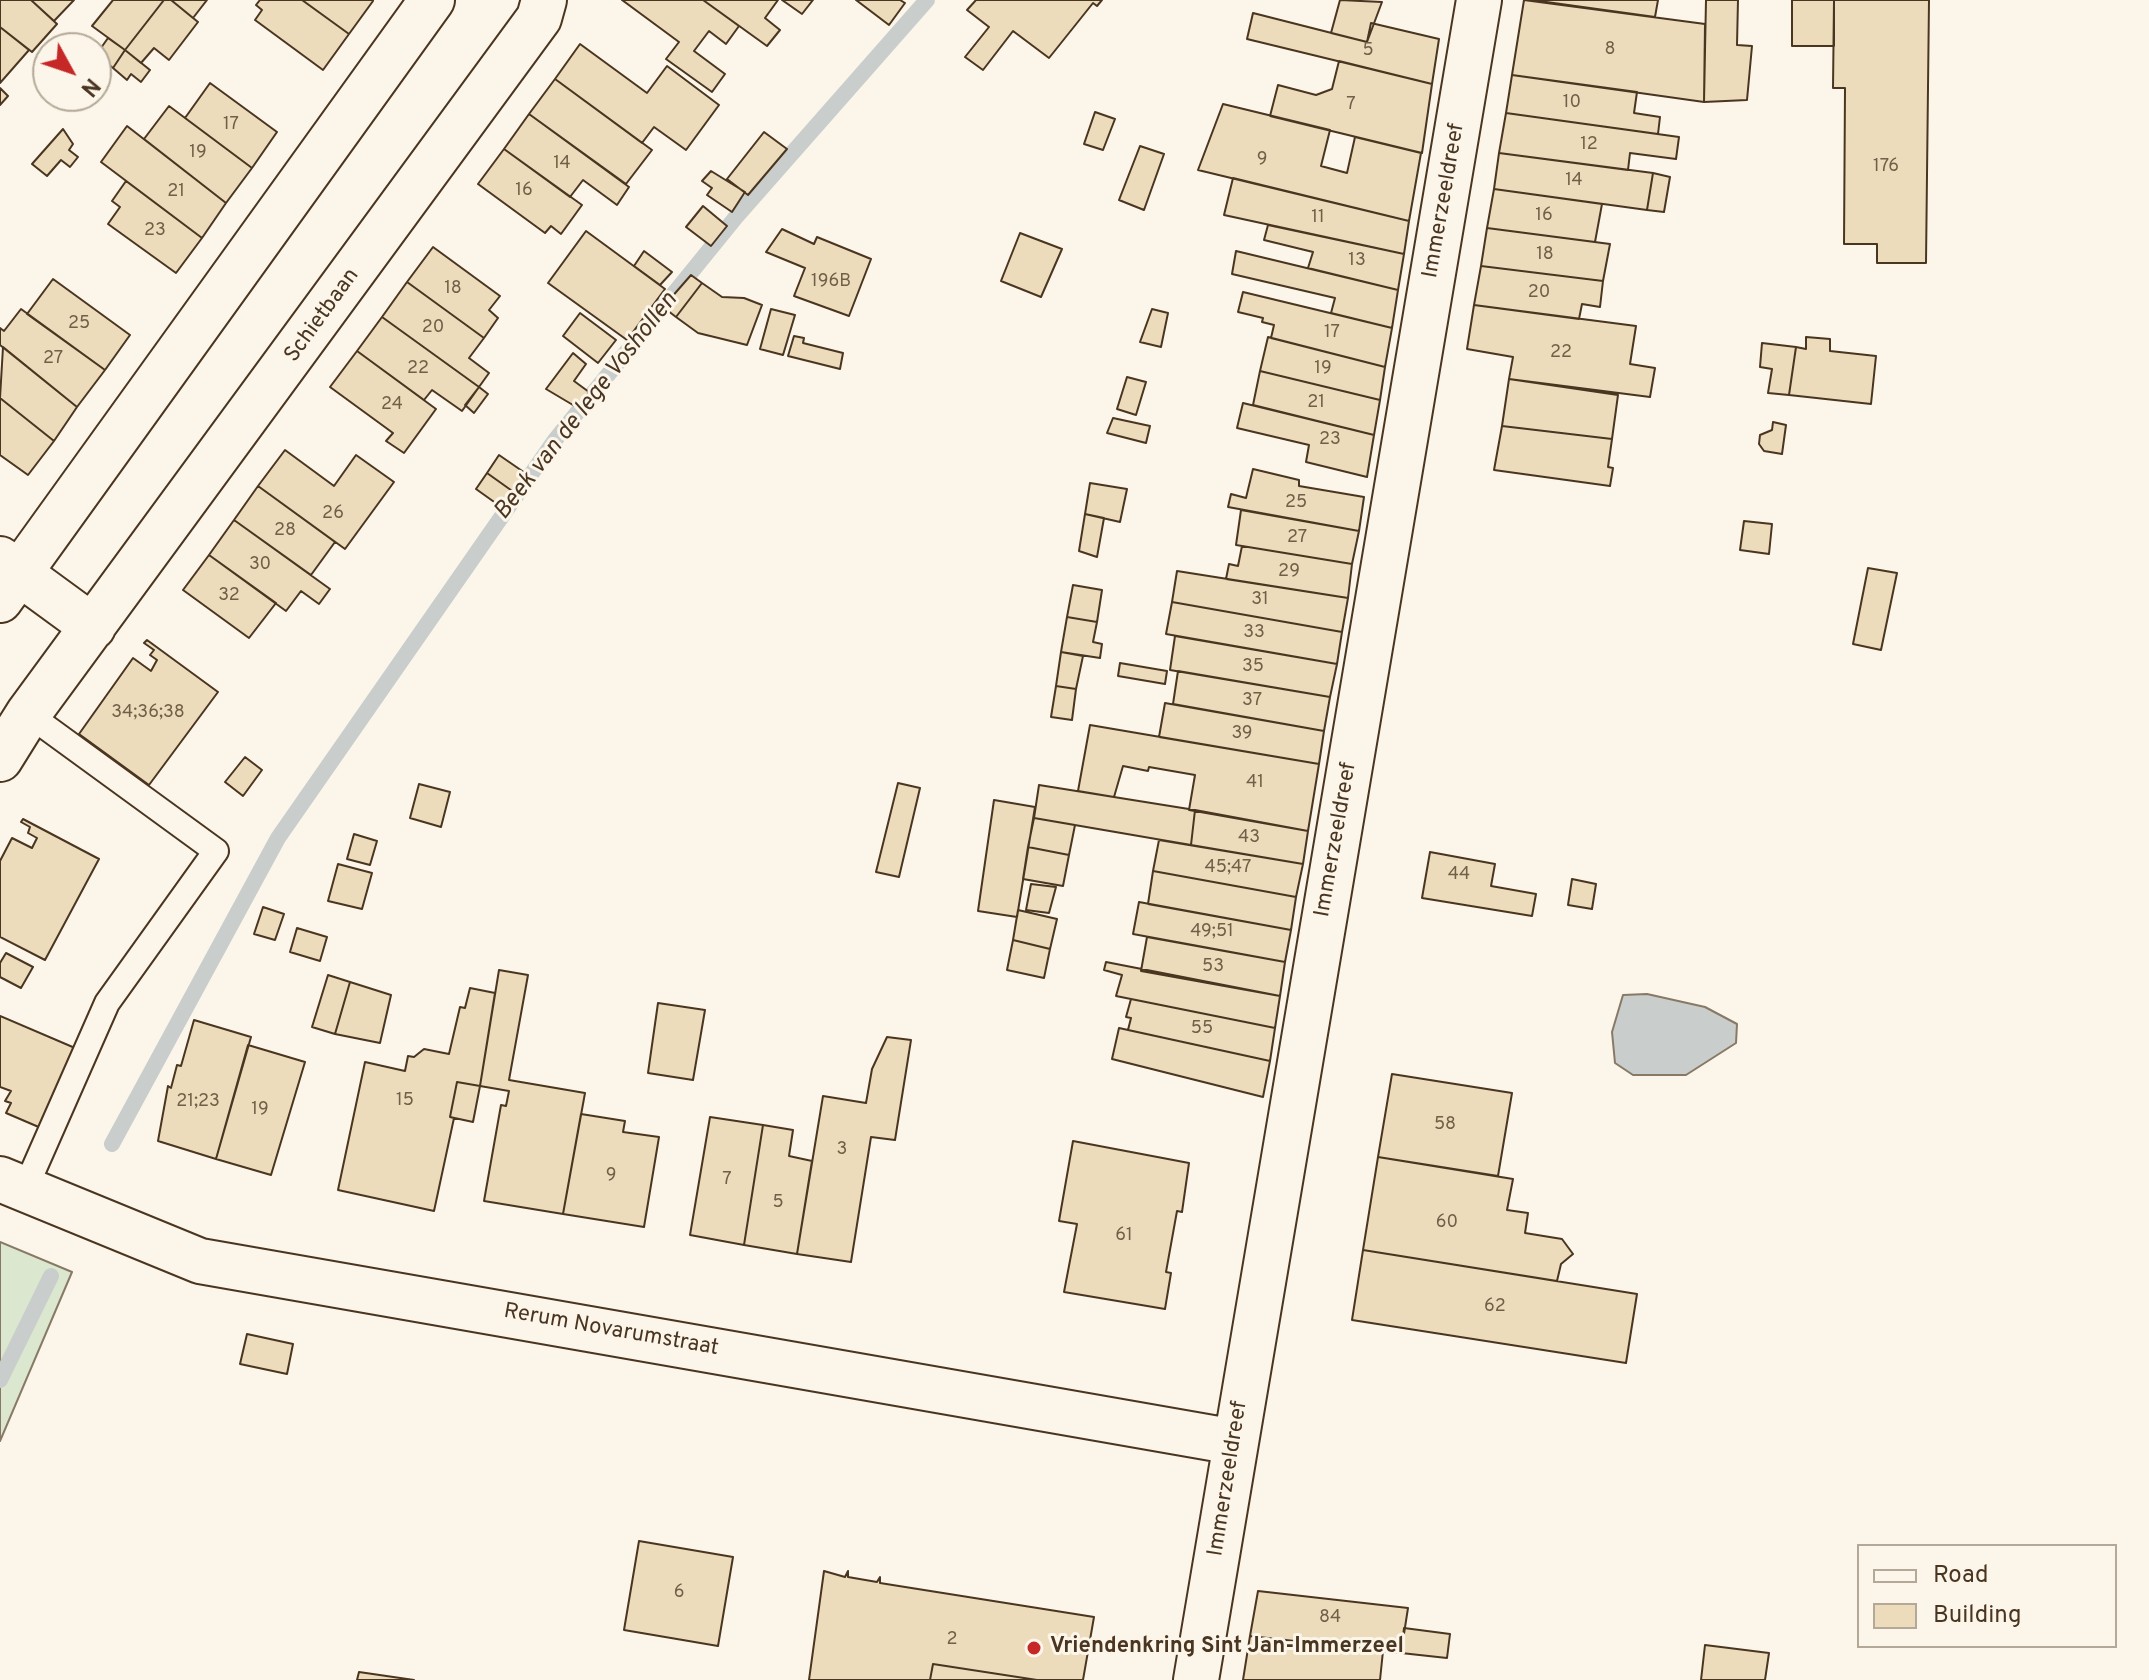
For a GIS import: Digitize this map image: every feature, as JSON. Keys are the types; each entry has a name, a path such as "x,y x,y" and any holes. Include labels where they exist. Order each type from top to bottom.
{"street":[{"path":"93,627 6,577 432,0"},
{"name":"Schietbaan","path":"0,759 28,714 539,18 544,0"},
{"name":"Immerzeeldreef","path":"1196,1680 1479,0"},
{"name":"Rerum Novarumstraat","path":"12,1184 200,1261 1235,1442"}],"lane":[{"path":"12,1184 107,1003 216,851 28,714"}],"green space":[{"path":"0,1242 72,1272 0,1441"}],"shaded area":[{"path":"1647,994 1705,1007 1737,1024 1736,1043 1686,1075 1633,1075 1615,1063 1612,1032 1623,995"}],"building":[{"path":"0,0 31,0 57,24 50,32 32,32 32,52 0,27"},
{"path":"31,0 74,0 54,21"},
{"path":"113,0 164,0 125,50 112,41 112,32 100,32 92,26"},
{"path":"164,0 171,0 198,22 169,60 154,48 141,63 125,50"},
{"path":"171,0 207,0 193,18"},
{"path":"260,0 302,0 349,34 323,70 255,20 262,10 256,5"},
{"path":"302,0 373,0 373,1 349,34"},
{"path":"622,0 703,0 739,26 726,44 709,31 694,51 725,74 712,92 666,59 679,42"},
{"path":"703,0 778,0 765,18 780,30 767,46"},
{"path":"782,0 813,0 802,14"},
{"path":"856,0 900,0 905,3 889,25"},
{"path":"976,0 1102,0 1097,6 1093,3 1049,58 1013,31 983,70 965,57 989,27 967,10"},
{"path":"1340,0 1382,2 1367,42 1331,33"},
{"path":"1524,0 1705,24 1704,102 1512,75"},
{"path":"1532,0 1658,0 1655,17"},
{"path":"1706,0 1738,0 1737,45 1752,46 1747,100 1704,102"},
{"path":"1792,0 1834,0 1834,46 1792,46"},
{"path":"1834,0 1929,0 1926,263 1877,263 1877,244 1844,244 1845,88 1833,88"},
{"path":"1253,13 1367,42 1371,23 1439,39 1432,84 1247,39"},
{"path":"0,27 29,50 0,83"},
{"path":"112,41 125,50 112,67"},
{"path":"580,44 647,93 667,66 719,105 686,150 654,127 642,143 555,79"},
{"path":"125,50 150,70 141,82 131,74 127,80 113,68"},
{"path":"1339,61 1432,84 1422,153 1270,116 1278,85 1316,95 1332,89"},
{"path":"1512,75 1637,92 1634,113 1660,117 1658,134 1506,113"},
{"path":"555,79 652,150 626,184 529,114"},
{"path":"210,83 277,132 252,168 185,118"},
{"path":"0,88 8,96 0,105"},
{"path":"1223,104 1330,130 1321,166 1347,173 1355,137 1421,153 1409,221 1198,170"},
{"path":"169,106 252,168 226,203 144,139"},
{"path":"1095,112 1115,119 1103,150 1084,144"},
{"path":"1506,113 1679,137 1676,159 1630,153 1628,170 1499,153"},
{"path":"529,114 629,187 617,205 583,180 570,197 504,149"},
{"path":"127,126 226,203 202,238 101,162"},
{"path":"63,129 73,144 69,150 78,157 70,167 61,160 47,176 32,164"},
{"path":"764,132 787,149 748,195 727,179"},
{"path":"1140,146 1164,154 1144,210 1119,200"},
{"path":"504,149 582,205 561,234 551,226 545,233 478,184"},
{"path":"1499,153 1653,173 1647,210 1494,189"},
{"path":"711,171 745,192 732,212 707,195 712,188 702,181"},
{"path":"1653,173 1670,177 1664,212 1647,210"},
{"path":"1233,178 1409,221 1404,254 1224,215"},
{"path":"126,181 202,238 176,273 108,224 120,207 112,201"},
{"path":"1494,189 1602,204 1595,242 1487,228"},
{"path":"703,206 727,226 711,246 686,227"},
{"path":"1268,225 1404,254 1398,290 1308,268 1313,252 1264,240"},
{"path":"1487,228 1610,244 1603,281 1481,266"},
{"path":"782,229 814,244 817,237 871,259 849,316 794,296 805,268 766,252"},
{"path":"586,231 665,289 627,340 548,283"},
{"path":"1020,233 1062,249 1041,297 1001,281"},
{"path":"433,247 500,296 489,310 498,318 484,338 407,282"},
{"path":"644,251 672,272 660,285 634,266"},
{"path":"1236,251 1398,290 1392,328 1331,313 1335,298 1232,274"},
{"path":"1481,266 1603,281 1600,307 1582,304 1579,319 1474,305"},
{"path":"691,275 702,283 676,317 663,307"},
{"path":"53,279 130,335 105,370 27,314"},
{"path":"407,282 484,338 469,358 489,373 479,387 382,317"},
{"path":"702,283 722,297 744,298 762,305 747,345 698,333 676,317"},
{"path":"1243,292 1392,328 1385,367 1271,338 1274,325 1262,322 1263,318 1238,312"},
{"path":"1474,305 1636,326 1630,364 1655,368 1650,397 1509,379 1513,357 1467,349"},
{"path":"21,309 105,370 77,407 0,345 0,328 4,331"},
{"path":"771,309 795,315 783,355 760,349"},
{"path":"1152,309 1168,313 1161,347 1140,342"},
{"path":"580,313 616,340 598,363 563,336"},
{"path":"382,317 479,387 462,411 432,390 424,400 357,351"},
{"path":"794,336 804,338 803,343 843,353 840,369 788,356"},
{"path":"1268,337 1385,367 1380,400 1260,371"},
{"path":"1806,337 1830,339 1830,351 1876,356 1871,404 1789,395 1796,347 1806,349"},
{"path":"1762,343 1796,347 1789,395 1768,393 1772,369 1760,367"},
{"path":"3,347 77,407 54,441 0,398"},
{"path":"357,351 436,409 404,453 386,441 393,433 330,387"},
{"path":"573,353 586,364 574,381 589,392 578,408 546,389"},
{"path":"1260,371 1380,400 1374,435 1253,405"},
{"path":"1127,377 1146,382 1136,415 1117,409"},
{"path":"1509,379 1618,395 1612,439 1502,426"},
{"path":"479,387 488,394 474,413 465,405"},
{"path":"0,398 54,441 28,475 0,455"},
{"path":"1243,403 1374,435 1367,477 1306,462 1309,445 1237,428"},
{"path":"1113,418 1150,426 1146,443 1107,433"},
{"path":"1773,422 1786,425 1782,454 1764,451 1759,444 1760,435 1772,430"},
{"path":"1502,426 1612,439 1608,467 1613,468 1610,486 1494,470"},
{"path":"285,450 334,486 356,455 394,482 345,549 258,486"},
{"path":"499,455 528,475 515,493 487,473"},
{"path":"1253,469 1299,480 1299,486 1364,497 1359,531 1228,507 1231,494 1246,498"},
{"path":"487,473 515,493 504,509 476,489"},
{"path":"1090,483 1127,489 1120,522 1085,514"},
{"path":"258,486 335,542 311,575 234,520"},
{"path":"1241,510 1359,531 1352,564 1236,545"},
{"path":"1085,514 1104,518 1097,557 1079,551"},
{"path":"234,520 330,589 319,604 301,591 286,611 209,555"},
{"path":"1744,521 1772,524 1769,554 1740,550"},
{"path":"1242,546 1352,564 1348,598 1226,579 1229,564 1238,566"},
{"path":"209,555 276,603 249,638 183,590"},
{"path":"1868,568 1897,573 1881,650 1853,644"},
{"path":"1177,571 1348,598 1342,632 1172,602"},
{"path":"1073,585 1102,590 1097,622 1067,617"},
{"path":"1172,602 1342,632 1337,664 1166,634"},
{"path":"1067,617 1097,622 1093,642 1102,644 1100,658 1061,652"},
{"path":"1175,636 1337,664 1330,697 1170,670"},
{"path":"147,640 218,692 149,785 79,734 133,658 151,671 157,660 150,655 154,650 144,643"},
{"path":"1061,652 1083,656 1076,689 1056,686"},
{"path":"1120,663 1167,671 1165,684 1118,676"},
{"path":"1178,671 1330,697 1324,731 1173,704"},
{"path":"1056,686 1076,689 1072,720 1051,717"},
{"path":"1165,703 1324,731 1319,764 1159,737"},
{"path":"1090,725 1319,764 1308,831 1189,810 1195,775 1149,767 1148,771 1123,766 1114,797 1078,791"},
{"path":"245,757 262,770 243,796 225,782"},
{"path":"898,783 920,788 899,877 876,872"},
{"path":"419,784 450,792 441,827 410,818"},
{"path":"1039,785 1195,810 1191,845 1034,818"},
{"path":"994,800 1035,807 1017,917 978,911"},
{"path":"1195,810 1308,831 1303,864 1191,845"},
{"path":"1034,818 1075,825 1069,855 1028,847"},
{"path":"23,819 99,859 45,960 0,937 0,861 12,838 32,848 37,838 28,833 30,827 21,822"},
{"path":"354,834 377,841 370,865 347,859"},
{"path":"1159,840 1303,864 1296,897 1153,871"},
{"path":"1028,847 1069,855 1063,886 1023,879"},
{"path":"1430,852 1495,864 1491,886 1536,894 1532,916 1422,898"},
{"path":"338,864 372,873 362,909 328,901"},
{"path":"1153,871 1296,897 1291,930 1148,904"},
{"path":"1572,879 1596,884 1592,909 1568,905"},
{"path":"1031,884 1056,887 1049,913 1026,910"},
{"path":"1139,902 1291,930 1285,962 1133,934"},
{"path":"263,907 284,914 275,940 254,934"},
{"path":"1018,910 1057,919 1050,949 1013,940"},
{"path":"297,928 327,937 320,961 290,952"},
{"path":"1147,937 1285,962 1280,996 1141,971"},
{"path":"1013,940 1050,949 1044,978 1007,970"},
{"path":"6,953 33,967 21,988 0,977 0,963"},
{"path":"1106,962 1280,996 1275,1028 1116,996 1122,975 1104,970"},
{"path":"499,970 528,975 509,1080 585,1093 563,1214 484,1201 501,1105 506,1106 509,1091 480,1086"},
{"path":"328,975 350,982 335,1034 312,1027"},
{"path":"350,982 391,995 380,1043 335,1034"},
{"path":"470,988 495,993 480,1086 457,1082 450,1117 454,1118 434,1211 338,1190 365,1062 405,1071 408,1056 414,1057 424,1049 449,1054 460,1007 465,1008"},
{"path":"1131,999 1275,1028 1270,1061 1128,1030 1131,1018 1126,1017"},
{"path":"658,1003 705,1010 693,1080 648,1073"},
{"path":"0,1016 82,1051 48,1131 6,1113 11,1103 5,1101 11,1091 0,1087"},
{"path":"194,1020 251,1037 216,1159 158,1141 168,1086 171,1088 177,1065 181,1066"},
{"path":"1119,1028 1270,1061 1263,1097 1112,1059"},
{"path":"887,1037 911,1040 895,1140 871,1137 851,1262 797,1254 823,1096 866,1103 872,1069"},
{"path":"248,1045 305,1062 271,1175 216,1159"},
{"path":"1392,1074 1512,1093 1498,1176 1378,1157"},
{"path":"457,1082 480,1086 473,1122 450,1117"},
{"path":"581,1114 625,1121 623,1132 659,1137 644,1227 563,1214"},
{"path":"710,1117 763,1125 744,1245 690,1235"},
{"path":"763,1125 793,1130 789,1156 812,1161 797,1254 744,1245"},
{"path":"1073,1141 1189,1163 1182,1212 1177,1211 1166,1272 1171,1273 1165,1309 1064,1292 1077,1224 1059,1221"},
{"path":"1378,1157 1513,1179 1507,1210 1528,1213 1525,1233 1562,1239 1573,1254 1561,1264 1557,1281 1363,1250"},
{"path":"1363,1250 1637,1294 1626,1363 1352,1320"},
{"path":"247,1334 293,1344 287,1374 240,1364"},
{"path":"639,1541 733,1557 718,1646 624,1630"},
{"path":"824,1571 845,1577 848,1571 848,1577 877,1582 880,1577 880,1583 1094,1617 1083,1680 1037,1680 933,1664 930,1680 809,1680"},
{"path":"1258,1591 1408,1608 1401,1653 1250,1636"},
{"path":"1404,1628 1450,1634 1447,1658 1401,1653"},
{"path":"1250,1636 1383,1651 1380,1680 1243,1680"},
{"path":"1705,1645 1769,1653 1765,1680 1701,1680"},
{"path":"933,1664 1037,1680 930,1680"},
{"path":"359,1672 414,1680 357,1680"}],"waterway":[{"name":"Beek van de lege Voshollen","path":"112,1144 278,838 555,440 736,217 927,0"},
{"path":"0,1380 51,1276"}],"place":[{"name":"Vriendenkring Sint Jan-Immerzeel","path":"1034,1648"}]}
